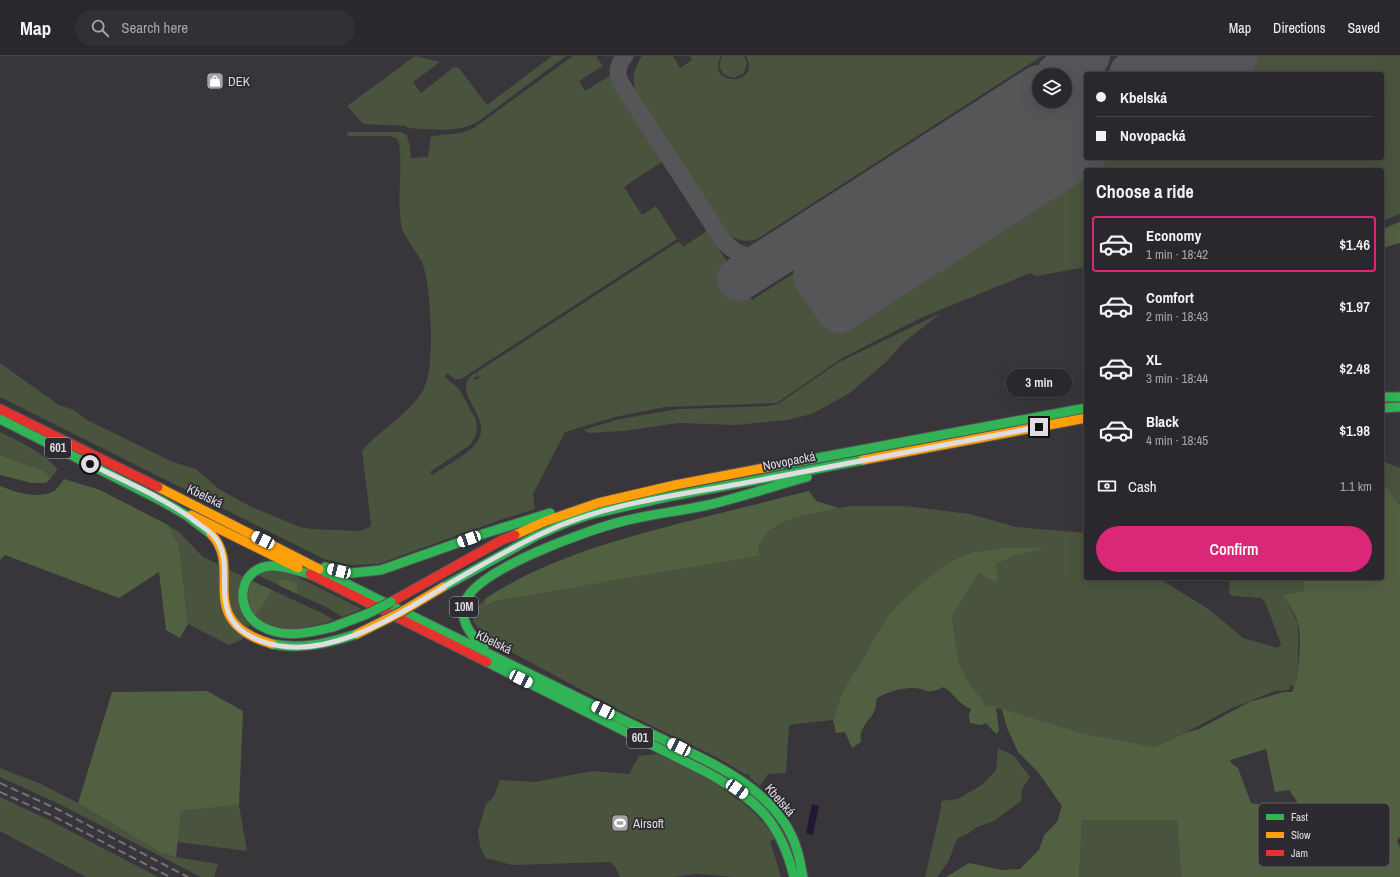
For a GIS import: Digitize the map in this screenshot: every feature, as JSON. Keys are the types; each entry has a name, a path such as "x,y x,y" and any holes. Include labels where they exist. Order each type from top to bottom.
{"main road":[{"path":"1384,397 1400,397"},
{"name":"Novopacká","path":"615,499 682,484 1084,408"},
{"path":"1384,408 1400,408"},
{"name":"Kbelská","path":"0,409 302,559 353,587 658,737 735,777 750,786 779,814 792,836 800,857 803,877"},
{"name":"Novopacká","path":"174,506 214,536 222,552 225,568 224,600 229,613 243,631 254,638 277,646 312,646 331,642 379,624 503,553 555,528 605,511 674,496 1084,418"},
{"name":"Kbelská","path":"0,419 687,762 737,789 756,804 776,829 787,850 794,877"},
{"name":"10M","path":"506,662 487,650 474,638 465,623 464,610 466,601 474,590 515,563 557,543 613,524 706,505 870,459"},
{"path":"315,576 279,566 267,566 258,569 248,578 243,590 242,604 246,613 253,621 267,629 287,634 306,634 333,627 367,614 408,593 476,553 533,526 582,508 615,499"},
{"path":"302,559 339,571 352,573 374,572 399,565 483,534 564,508 615,499"}],"green space":[{"path":"415,56 440,62 413,82 421,93 454,67 459,68 487,105 552,56 566,56 479,121 471,125 462,128 435,130 407,128 407,126 363,124 347,106"},
{"path":"573,56 596,56 603,66 579,81 585,91 609,76 663,161 624,187 642,215 656,206 677,239 461,379 455,379 447,373 445,377 459,389 476,420 477,429 475,437 470,445 430,472 432,475 462,456 477,442 481,432 480,422 466,388 468,380 476,372 478,376 474,378 475,380 479,378 477,372 676,243 680,242 683,247 707,231 752,300 1052,108 1072,108 1072,95 1084,87 1084,160 1384,160 1384,72 1108,72 1133,56 1400,56 1400,214 1384,220 1384,168 1084,168 1084,267 1036,276 1030,273 923,317 842,358 777,403 665,407 615,417 565,432 533,494 535,509 378,564 349,565 324,559 0,397 0,363 59,405 74,410 87,420 173,462 196,469 219,489 252,507 300,527 311,529 360,531 370,527 371,523 362,451 414,403 425,386 430,361 430,308 423,265 403,232 400,218 399,143 397,139 390,136 348,136 347,132 401,132 406,135 406,133 410,146 411,158 428,157 431,136 461,133 474,128"},
{"path":"642,56 673,56 680,68 692,60 690,56 721,56 718,66 720,73 726,78 733,79 741,78 746,74 749,66 746,56 1042,56 757,239 745,241 725,233 635,92 634,73"},
{"path":"722,56 744,56 747,63 744,73 734,78 724,75 719,66"},
{"path":"1400,222 1400,243 1384,247 1384,228"},
{"path":"941,313 903,343 887,361 850,393 812,414 787,420 736,425 678,423 624,431 589,433 583,430 620,419 678,409 768,406 778,404 839,362"},
{"path":"0,432 38,452 58,469 51,478 44,471 0,455"},
{"path":"0,455 44,471 51,478 46,483 32,483 0,475"},
{"path":"1384,462 1400,468 1400,506 1384,484"},
{"path":"64,479 100,490 168,525 179,545 188,624 180,638 166,630 159,572 119,598 5,555 0,560 0,486 20,493 41,495 54,491"},
{"path":"1384,484 1400,506 1400,837 1397,840 1400,848 1400,877 1181,877 1177,820 1082,820 1079,877 946,877 969,863 1002,870 1020,869 1039,850 1044,835 1057,822 1062,806 1038,772 1018,752 1007,728 1002,709 1082,733 1154,747 1185,733 1199,729 1249,702 1284,692 1292,692 1298,669 1300,638 1296,616 1283,595 1304,591 1304,580 1384,580"},
{"path":"809,491 816,501 839,508 795,518 774,528 766,535 760,544 759,556 495,601 486,606 485,599 508,585 556,562 582,552 659,529"},
{"path":"852,506 905,506 970,514 1016,527 1084,533 1084,580 1161,580 1210,610 1243,638 1278,648 1281,644 1265,602 1261,598 1232,596 1229,593 1230,580 1304,580 1304,591 1284,596 1298,623 1298,667 1295,687 1290,685 1289,690 1275,691 1232,708 1185,733 1154,747 1082,733 986,705 966,679 958,660 952,616 979,572 998,577 996,564 1017,555 1044,548 1005,548 973,552 948,562 889,614 842,693 833,720 789,725 786,773 768,774 760,786 750,778 749,774 746,775 720,759 619,710 489,640 473,621 474,611 485,599 487,606 495,601 759,556 760,544 766,535 776,527 800,516"},
{"path":"168,525 179,532 203,557 252,581 254,616 243,639 229,645 188,624 179,545"},
{"path":"1005,548 1046,548 1017,555 996,564 998,577 996,583 979,573 952,616 958,660 967,680 986,705 996,707 999,731 996,734 986,723 982,725 970,723 969,716 971,709 964,705 944,687 933,691 918,688 904,689 890,692 877,698 874,712 862,729 860,737 861,742 852,748 845,732 836,733 833,720 842,693 889,614 906,597 948,562 973,552"},
{"path":"267,571 290,573 362,609 342,617 326,607 297,594 298,584 277,582 276,584 257,575"},
{"path":"286,579 298,584 297,594 276,584 280,580"},
{"path":"252,581 272,590 261,609 254,616 251,612 247,599 248,590"},
{"path":"272,590 334,620 313,626 283,628 264,622 254,616 261,609"},
{"path":"207,691 243,711 239,805 181,811 176,857 159,852 78,803 112,692"},
{"path":"998,748 1014,756 1030,777 1022,789 1021,801 994,821 977,827 957,839 948,862 937,877 925,877 941,808 941,801 958,799 983,784 996,770"},
{"name":"Airsoft","path":"657,754 691,770 723,788 752,810 775,839 770,841 781,877 734,877 696,874 674,877 620,877 615,866 610,862 512,865 486,858 480,847 478,831 486,804 494,796 500,780 535,782 592,771 629,774 639,756"},
{"path":"0,768 41,784 78,803 159,852 176,857 218,864 214,877 201,877 59,804 0,777"},
{"path":"0,797 51,821 158,877 86,877 0,831"},
{"path":"239,805 247,851 177,842 181,811"},
{"path":"1082,820 1177,820 1181,877 1079,877"}],"shaded area":[{"path":"812,804 819,806 813,835 806,833"}],"taxiway":[{"path":"625,56 618,68 620,82 722,239 733,250 740,254 753,257 776,254 830,220"},
{"path":"1066,68 1085,56"}],"runway":[{"path":"1069,68 1088,56"},
{"path":"1134,72 1159,56"},
{"path":"1174,72 1199,56"},
{"path":"1211,72 1236,56"},
{"path":"739,279 1032,91"},
{"path":"1084,104 815,276 839,311 1084,153"}],"railway":[{"path":"0,783 57,809 188,877"},
{"path":"0,792 53,816 170,877"}],"traffic: fast":[{"path":"1384,397 1400,397"},
{"path":"1384,408 1400,407"},
{"path":"764,468 1084,408"},
{"path":"0,419 162,501 186,515 211,534"},
{"path":"443,587 536,536 568,522 592,514 667,497 863,460"},
{"path":"484,647 467,627 464,615 465,602 474,589 490,577 512,564 562,541 608,525 645,516 733,499 807,477"},
{"path":"325,567 352,573 381,570 483,534 550,513"},
{"path":"315,576 293,569 276,566 259,569 251,575 246,582 243,592 243,601 246,611 252,619 261,626 269,630 287,634 306,633 333,627"},
{"path":"319,569 658,737"},
{"path":"333,627 367,614 391,602"},
{"path":"272,644 283,646 315,645 357,634"},
{"path":"487,662 706,772 739,792 753,802 773,826 782,840 794,877"},
{"path":"658,737 720,768 759,794 775,810 788,829 797,850 803,877"}],"traffic: slow":[{"path":"863,460 1084,418"},
{"path":"515,535 546,521 598,503 675,485 764,468"},
{"path":"158,487 319,569"},
{"path":"191,515 298,568"},
{"path":"211,534 220,548 224,563 224,594 227,608 234,622 248,634 272,644"},
{"path":"357,634 401,612 443,587"}],"traffic: jam":[{"path":"0,409 158,487"},
{"path":"391,602 502,540 515,535"},
{"path":"310,574 487,662"}],"place":[{"name":"DEK","path":"215,81"},
{"name":"Airsoft","path":"620,823"}],"route":[{"path":"90,464 174,506 214,536 220,546 224,559 224,600 226,607 234,621 247,635 277,646 306,647 331,642 357,634 379,624 503,553 548,530 584,517 674,496 1039,427"}]}
